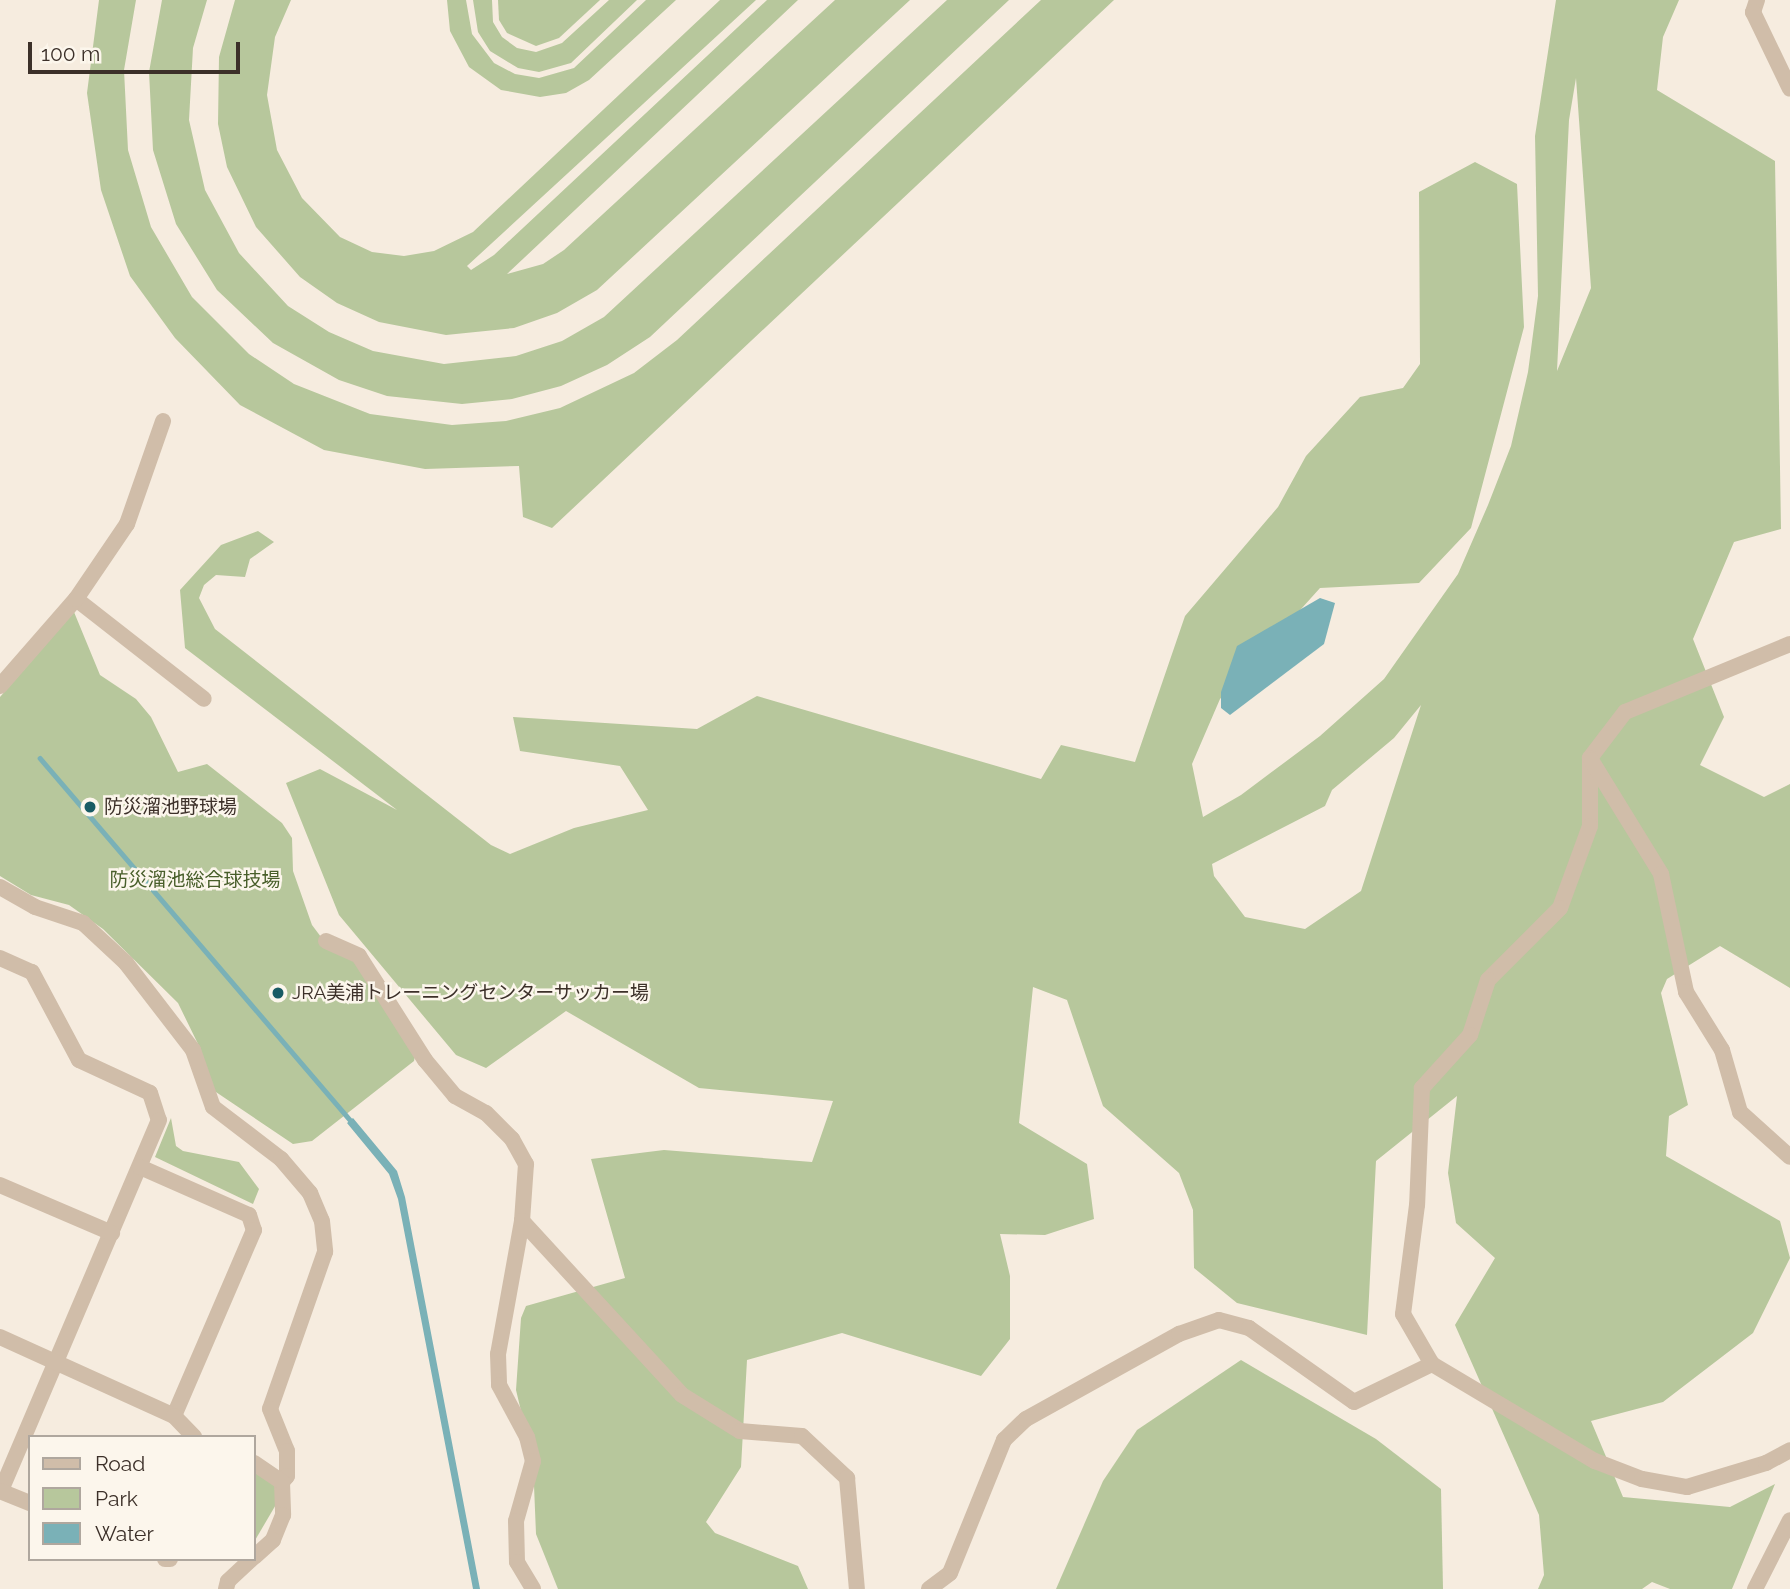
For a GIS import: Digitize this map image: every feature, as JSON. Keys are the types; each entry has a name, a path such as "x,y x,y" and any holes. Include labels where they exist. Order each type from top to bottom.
{"street":[{"path":"1757,0 1753,12 1790,89"},
{"path":"0,686 76,598 127,524 163,421"},
{"path":"76,598 204,699"},
{"path":"1790,644 1625,712 1590,758 1590,826 1560,908 1488,980 1470,1035 1422,1088 1417,1205 1403,1314 1432,1364 1595,1461 1642,1479 1687,1487 1766,1463 1790,1450"},
{"path":"1590,758 1661,874 1686,992 1722,1050 1740,1112 1790,1157"},
{"path":"0,887 35,907 83,923 126,963 193,1050 213,1107 281,1159 310,1193 322,1221 325,1252 270,1409 288,1451 287,1476 282,1482 284,1515 273,1541 256,1555"},
{"path":"326,941 359,956 425,1060 456,1096 486,1113 512,1139 526,1164 522,1221 498,1354 499,1385 527,1437 533,1461 516,1521 517,1562 533,1589"},
{"path":"0,958 32,972 79,1060 150,1093 159,1120 1,1491 28,1502"},
{"path":"140,1167 249,1215 254,1230 174,1416"},
{"path":"0,1185 111,1233"},
{"path":"522,1221 682,1395 740,1431 802,1436 846,1478 856,1589"},
{"path":"929,1589 950,1573 1004,1440 1026,1419 1178,1334 1219,1320 1248,1328 1354,1402 1432,1364"},
{"path":"0,1337 174,1416 192,1435"},
{"path":"256,1464 282,1482"},
{"path":"1755,1589 1790,1520"},
{"path":"226,1589 228,1581 250,1561"}],"green space":[{"path":"99,0 136,0 124,70 128,150 151,227 192,297 249,354 294,384 370,414 452,425 506,421 560,408 634,373 677,340 1041,0 1114,0 552,528 523,517 519,466 425,469 324,450 240,405 175,338 130,276 101,190 87,93"},
{"path":"162,0 207,0 193,48 189,120 205,190 239,253 288,306 329,332 373,351 444,364 516,356 562,341 604,317 947,0 1009,0 650,337 607,365 561,386 512,399 462,404 387,396 339,380 273,343 217,290 176,224 153,150 149,72"},
{"path":"235,0 291,0 275,37 267,95 277,150 302,198 340,237 372,252 404,256 434,251 473,232 720,0 756,0 467,266 471,270 494,255 767,0 798,0 507,274 543,264 564,250 835,0 910,0 597,290 557,313 514,328 446,335 379,322 337,303 300,277 256,227 227,167 218,124 219,57"},
{"path":"447,0 466,0 472,34 494,63 515,74 539,78 574,68 646,0 676,0 589,80 566,93 540,97 501,90 469,67 450,31"},
{"path":"473,0 492,0 493,22 502,37 517,48 536,52 562,43 609,0 637,0 571,63 539,72 518,68 490,51 478,32"},
{"path":"498,0 600,0 559,38 536,46 507,33 499,20"},
{"path":"1556,0 1679,0 1663,37 1657,90 1775,161 1781,529 1734,542 1693,639 1724,717 1700,765 1764,797 1790,784 1790,988 1720,946 1667,979 1661,993 1688,1105 1669,1116 1666,1156 1780,1221 1790,1258 1753,1333 1663,1402 1591,1421 1623,1497 1730,1507 1775,1484 1732,1589 1670,1589 1652,1582 1642,1589 1538,1589 1544,1575 1539,1515 1455,1325 1495,1258 1456,1223 1448,1173 1457,1096 1376,1161 1367,1335 1237,1303 1194,1268 1193,1210 1179,1173 1103,1106 1067,1000 1033,987 1019,1123 1087,1164 1094,1219 1045,1235 1000,1234 1010,1276 1010,1339 981,1376 842,1333 747,1360 741,1467 706,1522 715,1533 798,1566 808,1589 558,1589 536,1534 533,1461 516,1390 521,1318 526,1306 625,1278 591,1159 664,1150 812,1162 833,1101 699,1088 566,1011 486,1068 456,1055 339,915 286,783 320,769 397,810 185,648 180,590 221,545 258,531 274,542 250,559 245,577 216,575 204,585 199,598 215,629 491,845 510,854 574,828 648,810 620,766 520,751 513,717 697,729 757,696 1041,779 1061,745 1135,762 1185,616 1278,507 1306,456 1360,397 1403,388 1420,364 1419,192 1475,162 1517,184 1524,327 1471,528 1419,583 1320,588 1220,699 1192,764 1203,817 1241,795 1320,736 1384,679 1458,574 1511,446 1528,372 1538,296 1535,136","holes":["1576,78 1591,288 1557,371 1569,120","1421,705 1361,891 1305,929 1245,917 1214,876 1212,864 1325,806 1332,790 1394,738"]},
{"name":"防災溜池総合球技場","path":"74,612 100,675 136,699 151,717 178,772 207,764 282,823 292,838 293,871 312,925 327,945 361,958 416,1051 414,1061 312,1141 293,1144 207,1086 199,1046 178,1003 103,929 69,905 31,895 0,876 0,697"},
{"path":"171,1118 176,1146 183,1151 239,1162 259,1189 253,1204 155,1157"},
{"path":"1241,1360 1376,1439 1441,1489 1443,1589 1056,1589 1103,1481 1137,1430"},
{"path":"256,1468 268,1472 281,1496 256,1539"}],"water":[{"path":"1320,598 1335,603 1324,644 1230,715 1221,708 1221,692 1237,646"},
{"path":"353,1118 397,1171 405,1197 480,1589 473,1589 398,1199 389,1174 347,1123"}],"waterway":[{"path":"40,758 354,1124"}],"place":[{"name":"防災溜池野球場","path":"90,807"},
{"name":"JRA美浦トレーニングセンターサッカー場","path":"278,993"}]}
